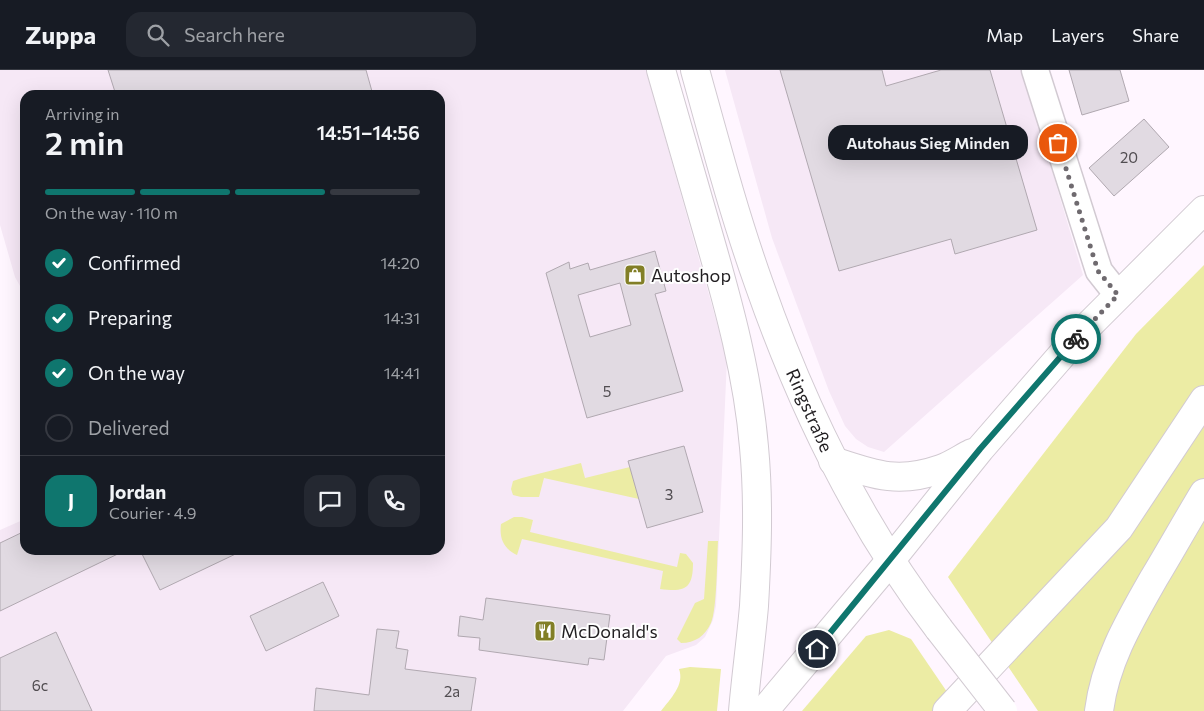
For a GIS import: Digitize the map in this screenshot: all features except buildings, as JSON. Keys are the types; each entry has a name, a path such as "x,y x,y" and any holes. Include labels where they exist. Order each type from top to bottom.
{"main road":[{"path":"661,70 721,277 738,344 753,438 757,495 757,544 754,606 742,711"},
{"name":"Ringstraße","path":"694,70 759,284 802,395 833,461 866,522 890,560 939,629 1003,711"},
{"path":"764,711 1045,373 1118,295 1204,210"},
{"path":"947,711 1119,528 1204,400"},
{"path":"833,461 868,473 897,478 915,476 943,468 980,449"},
{"path":"1099,711 1100,699 1109,668 1126,626 1204,493"}],"street":[{"path":"1035,70 1098,271 1118,295"}],"shaded area":[{"path":"0,70 646,70 727,359 716,606 713,620 705,637 696,645 666,656 623,711 0,711 0,530 20,521 20,555 445,555 445,90 20,90 20,286 15,277 0,225"},
{"path":"725,70 1022,70 1083,275 884,452 868,447 856,439 845,426 829,391 772,238"}],"green space":[{"path":"1204,265 1204,711 1038,711 948,577 1136,334"},
{"path":"581,463 585,478 630,467 639,499 544,478 539,497 513,495 511,489 513,481"},
{"path":"514,517 533,520 530,532 677,567 680,553 686,554 693,563 691,579 686,587 681,589 660,589 663,571 522,539 517,555 506,547 501,534 501,524"},
{"path":"708,541 718,541 716,596 713,616 709,628 703,635 691,642 681,643 677,639 695,603 704,599"},
{"path":"889,630 911,639 960,711 802,711 866,636"},
{"path":"690,667 721,669 717,711 661,711 678,686 680,681 679,669"}],"way so far":[{"path":"1058,143 1098,271 1118,295 1076,339"}],"place":[{"name":"Autohaus Sieg Minden","path":"1058,143"},
{"name":"Autoshop","path":"635,275"},
{"name":"McDonald's","path":"545,631"}],"route":[{"path":"817,649 980,449 1076,339"}]}
